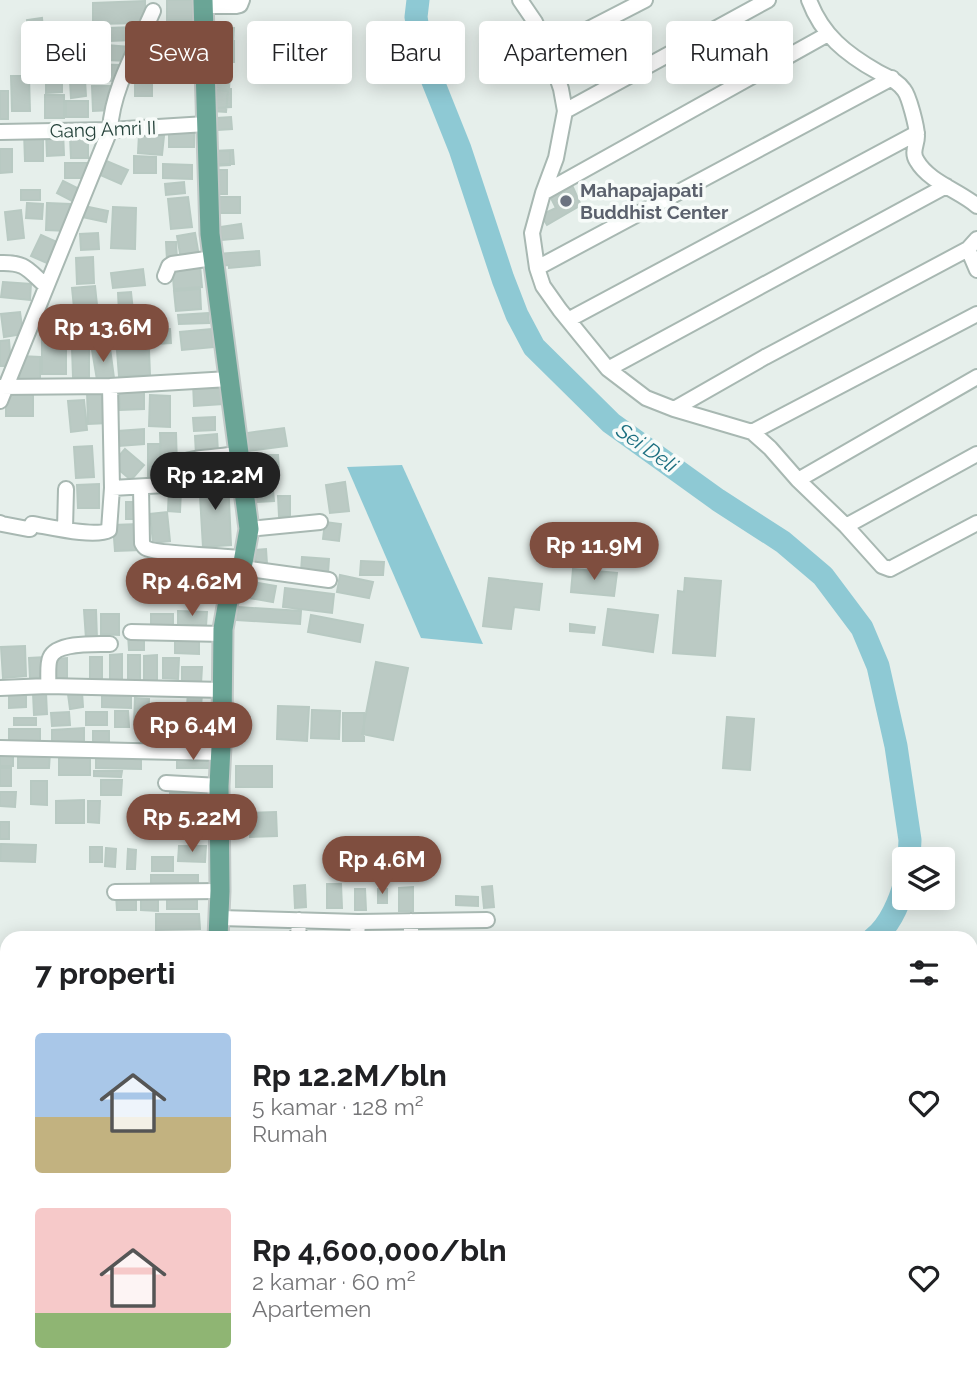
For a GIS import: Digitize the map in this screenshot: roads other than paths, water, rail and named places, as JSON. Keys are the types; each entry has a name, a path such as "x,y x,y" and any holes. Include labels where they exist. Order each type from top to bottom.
{"main road":[{"path":"203,3 210,234 248,529 243,563 228,601 223,634 219,928"}],"street":[{"path":"203,3 236,6 240,5 242,0"},
{"path":"520,0 534,21"},
{"path":"604,21 645,0"},
{"path":"565,111 768,0"},
{"path":"809,0 820,24 845,51 892,78 906,92 917,133 914,151 916,160 932,176 977,206"},
{"path":"0,401 3,387 110,130 125,70 153,11"},
{"path":"543,193 828,34"},
{"path":"537,268 892,78"},
{"path":"559,84 565,111 556,158 532,233 537,268 543,286 608,369 646,398 752,432 882,566 890,569 977,523"},
{"name":"Gang Amri II","path":"0,132 110,130 206,124"},
{"path":"568,320 917,133"},
{"path":"608,369 946,186"},
{"path":"674,408 972,244 977,270"},
{"path":"165,276 171,264 213,258"},
{"path":"0,263 22,264 46,286"},
{"path":"752,432 977,314"},
{"path":"798,480 977,377"},
{"path":"3,387 110,386 229,379"},
{"path":"0,523 28,529 32,524 65,528 75,532 102,533 110,530 110,386"},
{"path":"112,488 169,484 179,465 184,462 239,454"},
{"path":"846,526 977,454"},
{"path":"141,487 142,543 149,550 243,563 329,580"},
{"path":"65,528 66,489"},
{"path":"248,529 320,522"},
{"path":"131,632 223,634"},
{"path":"48,687 52,654 76,645 110,644"},
{"path":"0,688 223,691"},
{"path":"0,748 221,753"},
{"path":"166,783 219,786"},
{"path":"115,892 220,891"},
{"path":"298,931 299,920"},
{"path":"219,928 299,920 487,920"},
{"path":"357,931 358,922"},
{"path":"411,922 411,931"}],"water":[{"path":"402,465 483,644 421,638 347,467"}],"waterway":[{"name":"Sei Deli","path":"418,0 416,17 422,54 460,149 503,279 517,315 534,347 611,423 718,500 783,542 823,576 862,628 878,666 896,746 910,847"},
{"name":"Sei Deli","path":"880,931 895,910"}],"place":[{"name":"Mahapajapati Buddhist Center","path":"566,201"}]}
